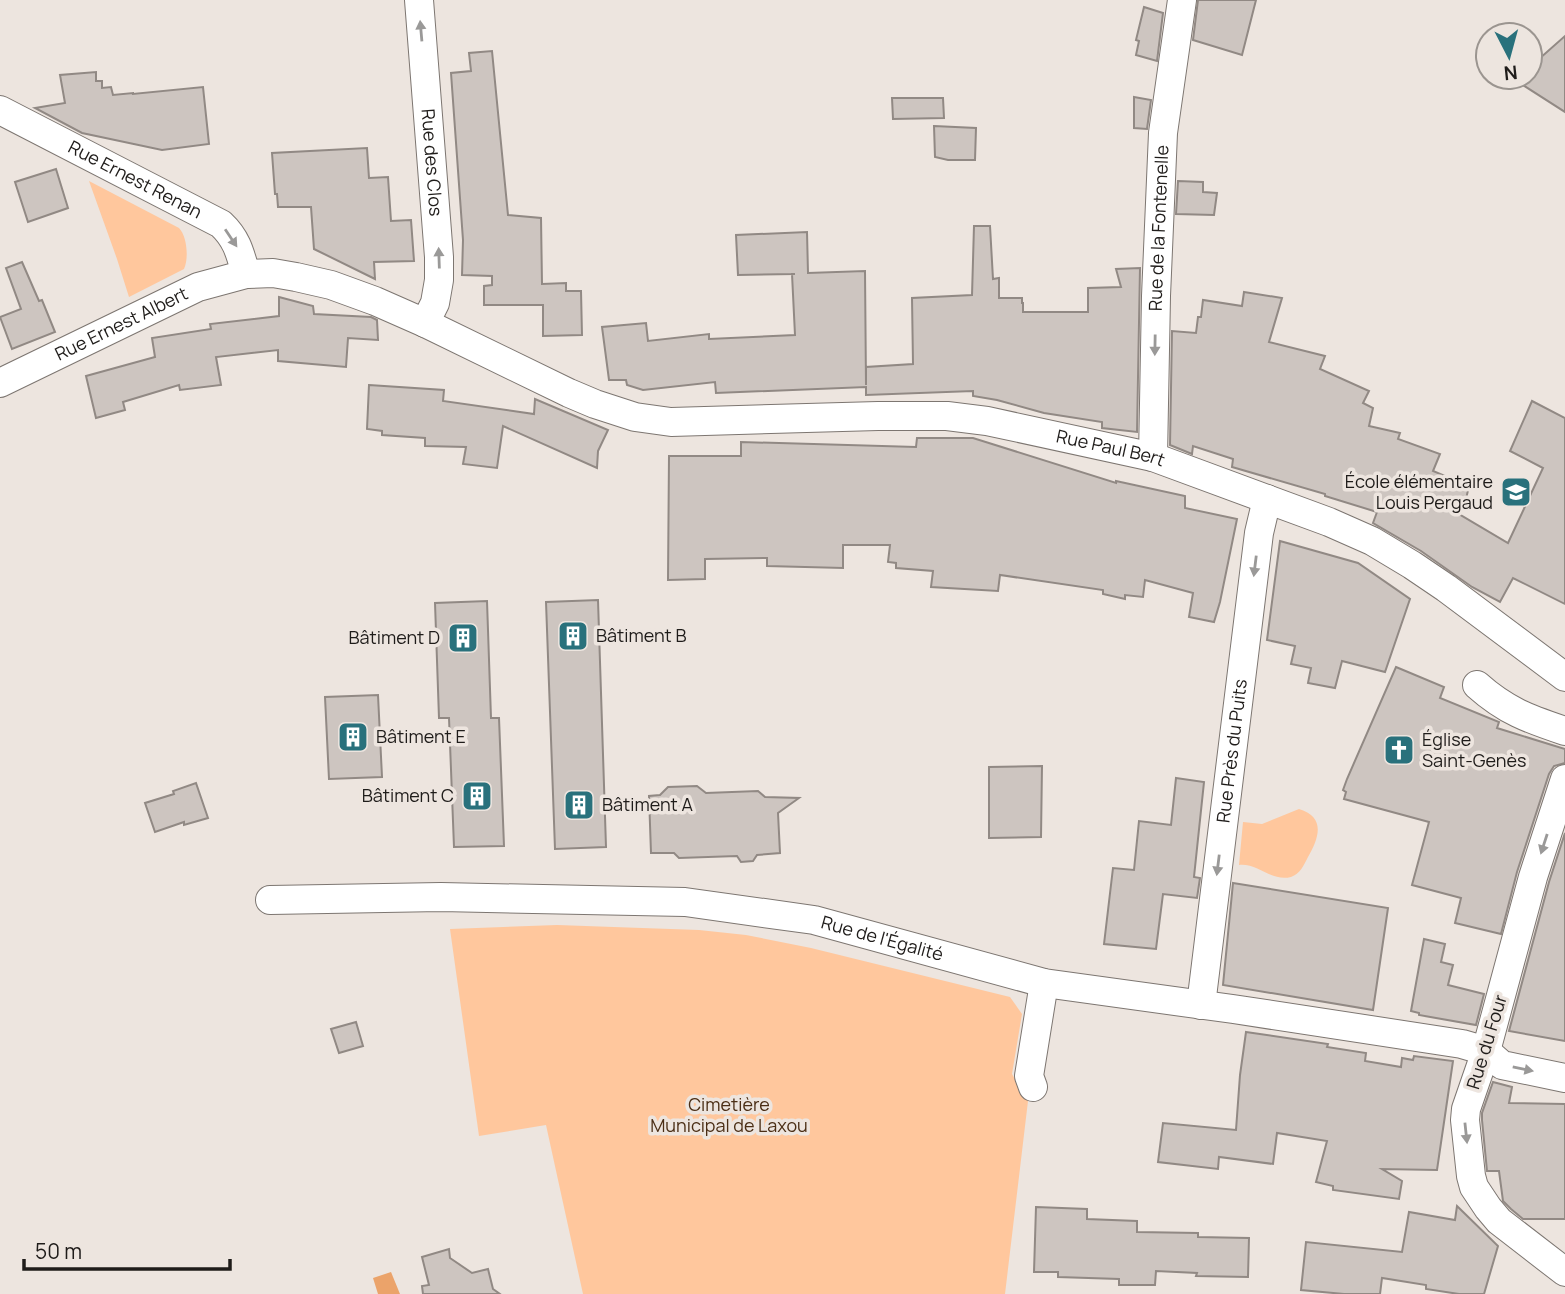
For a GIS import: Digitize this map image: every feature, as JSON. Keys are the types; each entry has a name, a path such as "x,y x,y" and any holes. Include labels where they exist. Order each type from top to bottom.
{"street":[{"name":"Rue des Clos","path":"419,0 439,257 435,303 425,323"},
{"name":"Rue de la Fontenelle","path":"1153,457 1163,133 1182,0"},
{"name":"Rue Ernest Renan","path":"0,110 221,224 237,244 246,274"},
{"name":"Rue Ernest Albert","path":"0,383 198,287 236,275 273,273 331,285 425,323"},
{"name":"Rue Paul Bert","path":"425,323 569,393 635,416 671,422 947,416 987,421 1153,457 1329,522 1372,541 1446,588 1565,677"},
{"name":"Rue Près du Puits","path":"1201,1005 1257,546 1267,499"},
{"path":"1477,685 1510,710 1565,731"},
{"name":"Rue du Four","path":"1565,779 1533,877 1465,1120 1469,1166 1474,1187 1499,1221 1565,1272"},
{"name":"Rue de l'Égalité","path":"270,900 441,897 685,902 814,920 1044,983 1462,1044 1486,1051 1502,1065 1565,1078"},
{"path":"1033,1087 1029,1076 1044,983"}],"green space":[{"path":"89,181 179,228 186,247 184,269 129,297"},
{"path":"1299,809 1313,817 1318,829 1312,850 1297,874 1277,877 1246,865 1239,865 1243,822 1262,824"},
{"name":"Cimetière Municipal de Laxou","path":"557,925 699,930 746,935 811,948 1010,997 1022,1014 1012,1074 1028,1101 1005,1294 583,1294 546,1125 479,1136 450,929"}],"shaded area":[{"path":"391,1272 400,1294 378,1294 373,1278"}],"building":[{"path":"1198,0 1256,0 1242,55 1193,40"},
{"path":"1144,7 1163,13 1157,61 1136,55 1139,41 1136,40"},
{"path":"1565,36 1565,112 1532,91 1544,91 1544,55"},
{"path":"492,51 508,215 541,218 542,284 566,283 566,291 581,291 582,335 543,336 543,305 484,305 484,286 492,285 492,276 462,275 463,240 451,73 471,71 469,53"},
{"path":"96,72 96,81 102,81 102,88 111,87 113,95 203,87 209,144 162,150 82,133 35,108 65,103 60,75"},
{"path":"1134,97 1151,100 1147,129 1134,128"},
{"path":"892,98 943,98 944,118 893,119"},
{"path":"934,126 976,128 975,160 935,157"},
{"path":"367,148 369,178 388,177 391,221 411,220 414,261 374,262 375,279 314,249 311,207 278,207 272,153"},
{"path":"56,169 68,208 28,222 15,182"},
{"path":"1178,181 1203,182 1203,192 1217,193 1214,215 1176,214"},
{"path":"974,226 990,226 993,279 999,278 999,298 1022,298 1023,312 1088,312 1088,288 1121,287 1116,269 1140,268 1137,432 1102,428 1102,422 1044,413 973,396 973,391 866,395 866,387 716,393 715,382 643,390 627,385 626,380 609,380 602,327 646,323 648,341 709,334 709,339 795,335 792,274 738,275 736,235 807,232 808,273 865,271 866,385 866,367 913,364 912,298 972,295"},
{"path":"22,262 55,332 12,349 0,317 21,309 6,268"},
{"path":"1244,292 1282,298 1269,342 1325,356 1320,369 1369,391 1363,403 1373,408 1369,426 1400,433 1398,439 1440,454 1433,471 1469,486 1459,514 1508,543 1543,468 1510,451 1532,401 1565,418 1565,604 1513,578 1500,602 1373,523 1377,512 1232,467 1233,459 1193,446 1192,454 1170,445 1172,331 1196,333 1203,300 1242,306"},
{"path":"279,297 313,306 314,314 371,317 377,320 378,340 348,338 346,367 278,361 278,350 216,357 221,385 180,390 179,385 123,402 125,410 96,418 86,376 155,357 152,338 211,329 210,324 279,316"},
{"path":"369,385 444,390 443,401 534,414 535,399 608,430 598,451 597,468 503,426 497,468 463,464 466,447 425,446 425,438 382,435 382,431 367,429"},
{"path":"917,438 973,438 1116,483 1185,496 1185,508 1237,519 1214,622 1189,617 1193,593 1145,580 1143,597 1125,595 1125,599 1103,594 1103,590 1000,575 998,591 931,587 933,571 896,568 896,563 888,562 890,545 843,545 843,568 767,566 767,558 705,559 705,579 668,580 669,456 741,456 741,442 916,447"},
{"path":"1280,541 1358,563 1410,599 1385,672 1342,661 1335,688 1308,683 1311,668 1291,664 1295,646 1267,640"},
{"path":"598,600 606,847 555,849 546,602"},
{"path":"487,601 491,718 499,718 504,846 454,847 449,718 439,718 435,603"},
{"path":"1396,667 1444,687 1440,698 1499,722 1497,728 1565,749 1565,763 1554,766 1549,774 1517,872 1501,934 1455,923 1461,898 1412,885 1429,822 1344,799 1346,792 1343,790 1347,779"},
{"name":"Bâtiment E","path":"378,695 382,777 329,779 325,697"},
{"path":"1042,766 1041,837 989,838 989,767"},
{"path":"1176,778 1204,782 1194,877 1200,878 1197,898 1163,894 1156,949 1104,944 1113,868 1134,870 1139,821 1171,825"},
{"path":"196,783 208,818 184,825 184,822 155,832 145,803 174,794 173,791"},
{"path":"697,786 706,793 758,791 765,797 799,798 778,813 780,853 757,855 753,861 741,862 737,856 679,858 674,853 651,853 649,796 660,795 668,787"},
{"path":"1565,833 1565,1041 1509,1031"},
{"path":"1233,883 1388,908 1373,1010 1223,985"},
{"path":"1424,939 1445,944 1441,962 1453,965 1448,985 1484,994 1476,1025 1419,1015 1411,1011"},
{"path":"356,1022 363,1046 339,1053 331,1029"},
{"path":"1246,1032 1328,1044 1327,1047 1366,1053 1365,1061 1401,1067 1402,1058 1413,1060 1414,1056 1453,1061 1437,1170 1382,1169 1402,1181 1399,1199 1333,1190 1333,1186 1316,1182 1327,1141 1277,1133 1273,1164 1219,1157 1218,1169 1158,1162 1163,1123 1236,1130"},
{"path":"1493,1082 1512,1087 1509,1103 1565,1104 1565,1219 1523,1219 1503,1201 1499,1171 1487,1171 1482,1113"},
{"path":"1457,1206 1498,1246 1484,1294 1459,1294 1426,1289 1426,1285 1382,1278 1380,1294 1301,1290 1306,1242 1402,1252 1409,1212 1455,1220"},
{"path":"1036,1207 1087,1209 1087,1219 1137,1221 1137,1232 1198,1233 1198,1237 1249,1238 1248,1277 1196,1276 1197,1273 1156,1271 1155,1285 1119,1285 1119,1279 1058,1277 1058,1272 1034,1272"},
{"path":"449,1249 450,1258 472,1273 488,1269 493,1289 500,1294 423,1294 422,1286 429,1285 422,1257"}],"place":[{"name":"École élémentaire Louis Pergaud","path":"1516,492"},
{"name":"Bâtiment B","path":"573,636"},
{"name":"Bâtiment D","path":"463,638"},
{"name":"Bâtiment E","path":"353,737"},
{"name":"Église Saint-Genès","path":"1399,750"},
{"name":"Bâtiment C","path":"477,796"},
{"name":"Bâtiment A","path":"579,805"}]}
